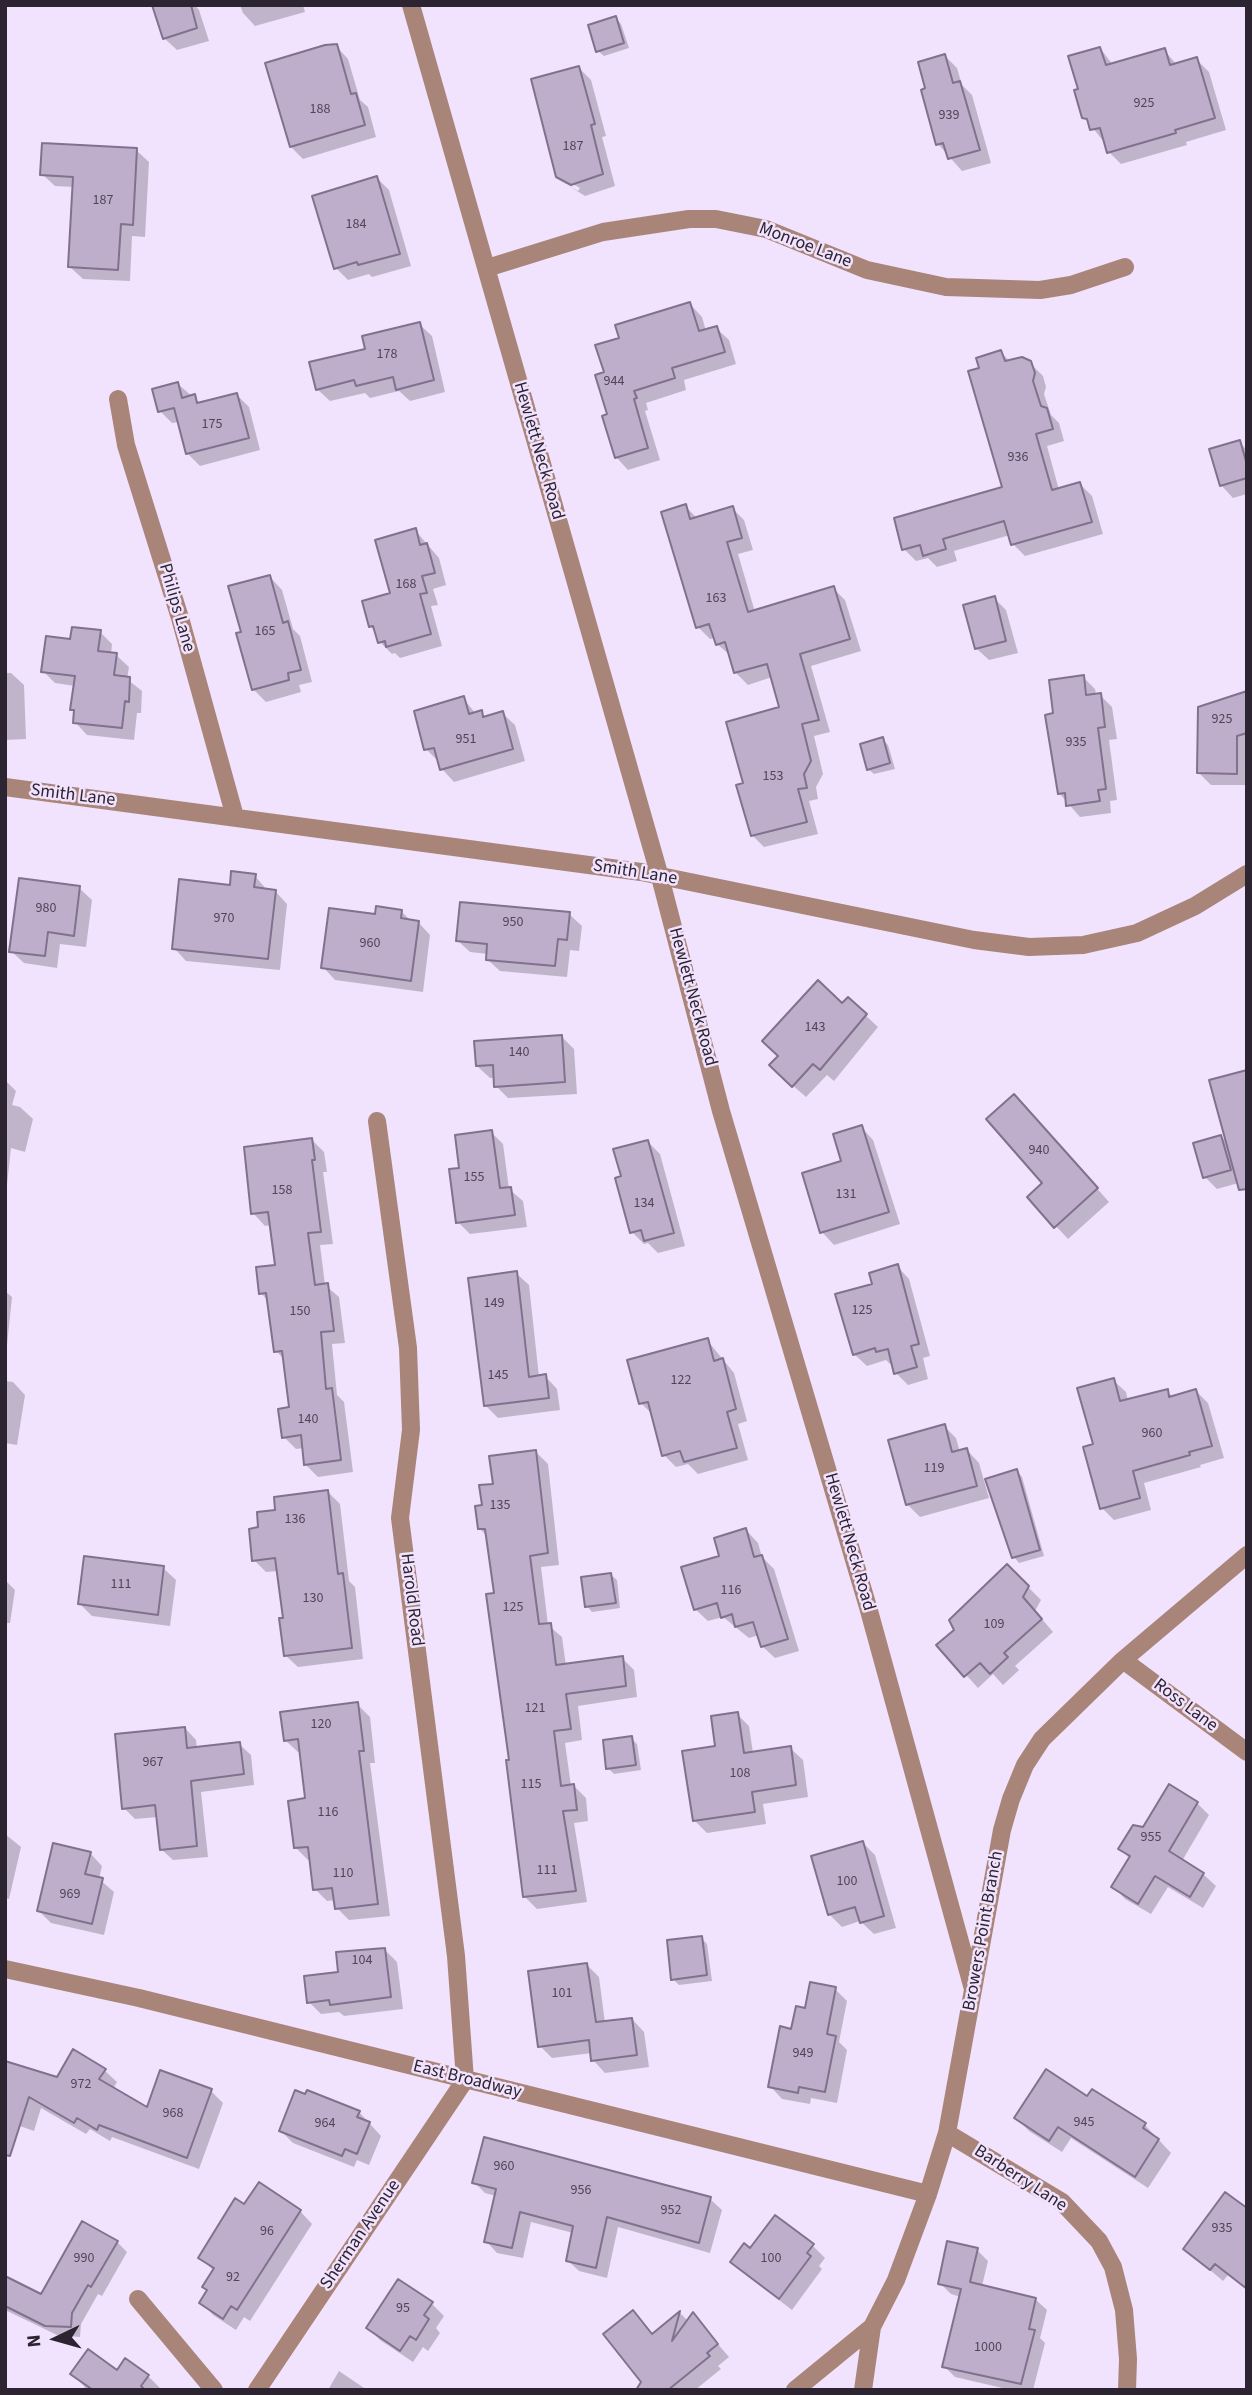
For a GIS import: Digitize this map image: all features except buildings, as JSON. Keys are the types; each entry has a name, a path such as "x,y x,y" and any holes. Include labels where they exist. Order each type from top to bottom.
{"street":[{"name":"Hewlett Neck Road","path":"411,5 660,877 722,1111 868,1607 973,1989"},
{"name":"Monroe Lane","path":"487,268 603,232 689,219 716,219 766,229 867,270 946,287 1040,290 1072,285 1125,267"},
{"name":"Philips Lane","path":"118,399 126,445 180,618 235,817"},
{"name":"Smith Lane","path":"5,787 660,877 974,940 1029,947 1083,945 1137,933 1195,906 1247,874"},
{"name":"Harold Road","path":"377,1121 408,1348 411,1430 401,1518 456,1956 465,2080"},
{"name":"Browers Point Branch","path":"863,2390 872,2327 896,2280 947,2133 1003,1830 1011,1799 1025,1765 1042,1739 1123,1660 1247,1555"},
{"name":"Ross Lane","path":"1123,1660 1247,1752"},
{"name":"East Broadway","path":"5,1969 139,1998 928,2194"},
{"name":"Sherman Avenue","path":"257,2390 465,2080"},
{"name":"Barberry Lane","path":"947,2133 1062,2202 1099,2241 1113,2267 1124,2310 1128,2359 1127,2390"},
{"path":"138,2299 214,2390"},
{"path":"795,2390 872,2327"}]}
